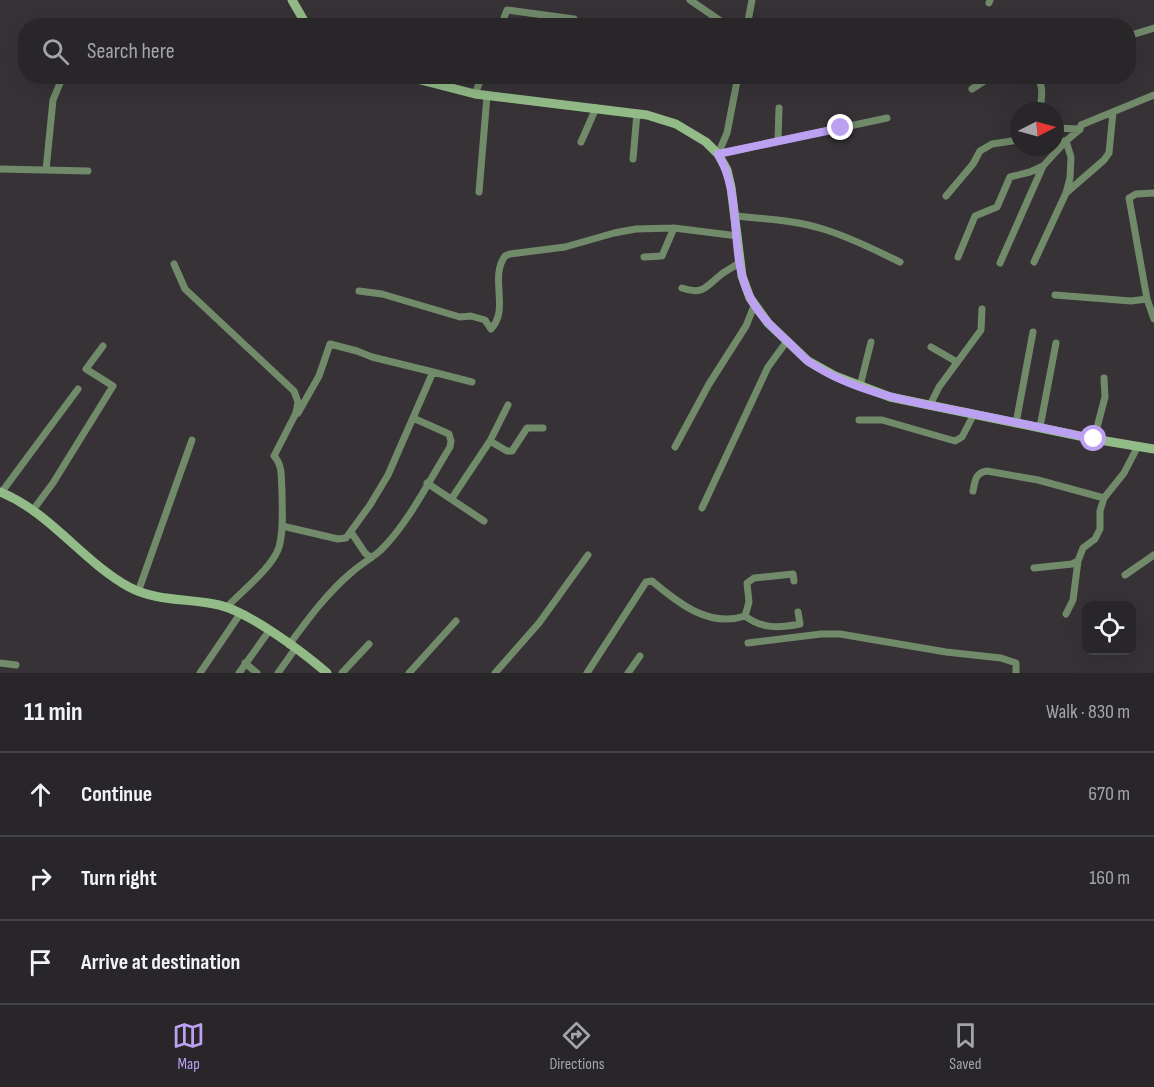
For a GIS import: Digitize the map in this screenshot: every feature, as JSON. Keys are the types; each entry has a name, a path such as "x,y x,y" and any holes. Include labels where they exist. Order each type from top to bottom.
{"street":[{"path":"292,0 302,18"},
{"path":"690,0 716,18"},
{"path":"749,18 752,0"},
{"path":"504,18 507,10 567,18"},
{"path":"1136,34 1154,28"},
{"path":"46,170 53,100 60,84"},
{"path":"436,84 487,96 637,113 676,124 706,142 718,154 729,177 736,216 740,262 746,290 754,306 768,323 808,361 835,376 890,397 1094,439 1154,448"},
{"path":"475,94 479,84"},
{"path":"718,154 727,133 736,84"},
{"path":"972,89 980,84"},
{"path":"1041,84 1041,102"},
{"path":"1000,262 1043,166 1066,141 1082,125 1154,95"},
{"path":"479,192 487,96"},
{"path":"581,142 596,108"},
{"path":"778,140 779,108"},
{"path":"1066,193 1104,160 1108,153 1113,112"},
{"path":"633,159 637,113"},
{"path":"718,154 887,118"},
{"path":"1064,128 1080,129"},
{"path":"946,196 973,164 980,151 992,144 1010,141"},
{"path":"1034,262 1066,193 1072,167 1066,141"},
{"path":"958,257 975,216 997,207 1010,177 1043,166"},
{"path":"0,169 88,171"},
{"path":"1154,193 1136,194 1129,198 1147,299 1154,319"},
{"path":"736,216 777,219 822,228 865,244 900,262"},
{"path":"359,291 382,294 460,317 471,316 485,320 491,329 498,318 500,267 505,256 565,247 636,229 674,228 738,236"},
{"path":"644,257 662,256 674,228"},
{"path":"682,288 692,292 706,289 740,262"},
{"path":"174,264 185,289 294,391 298,402 296,413 274,456 278,460"},
{"path":"1145,285 1154,283"},
{"path":"1055,295 1131,301 1147,299"},
{"path":"675,447 709,384 746,326 754,306"},
{"path":"930,405 939,387 981,330 982,309"},
{"path":"1016,423 1033,332"},
{"path":"702,508 768,367 788,341"},
{"path":"860,386 871,342"},
{"path":"1040,427 1056,343"},
{"path":"227,607 273,559 279,547 282,526 281,477 278,460 283,439 319,376 330,344 472,382"},
{"path":"33,510 53,483 114,386 86,369 103,346"},
{"path":"931,347 957,362"},
{"path":"282,526 338,539 346,538 388,475 433,372"},
{"path":"1094,439 1105,397 1104,378"},
{"path":"78,388 1,493 33,510 96,564 138,592 156,597 227,607 269,631 327,673"},
{"path":"452,498 490,441 508,405"},
{"path":"859,420 882,420 955,441 962,437 974,414"},
{"path":"278,673 292,647 325,598 353,571 382,549 450,447 451,438 444,431 413,418"},
{"path":"490,441 510,452 526,428 543,428"},
{"path":"138,592 192,440"},
{"path":"1066,614 1074,592 1078,561 1083,548 1095,538 1100,529 1100,512 1104,498 1124,473 1138,446"},
{"path":"973,491 976,477 980,472 987,471 1038,480 1104,498"},
{"path":"427,483 484,520"},
{"path":"351,532 371,558"},
{"path":"495,673 539,623 588,555"},
{"path":"1125,575 1154,555"},
{"path":"1034,568 1072,564 1078,561"},
{"path":"745,616 749,602 747,583 754,579 793,574 794,581"},
{"path":"587,673 646,582 652,581 681,604 698,613 717,619 733,620 745,616"},
{"path":"745,616 753,622 770,628 800,624 798,612"},
{"path":"200,673 240,614"},
{"path":"409,673 456,621"},
{"path":"239,673 269,631"},
{"path":"748,644 821,634 840,634 938,651 1001,658 1016,663 1016,673"},
{"path":"342,673 369,644"},
{"path":"628,673 640,656"},
{"path":"0,663 16,665"},
{"path":"245,663 257,673"}],"route":[{"path":"841,128 718,154 727,170 734,199 742,276 746,290 759,313 808,361 835,376 880,394 1094,439"}]}
